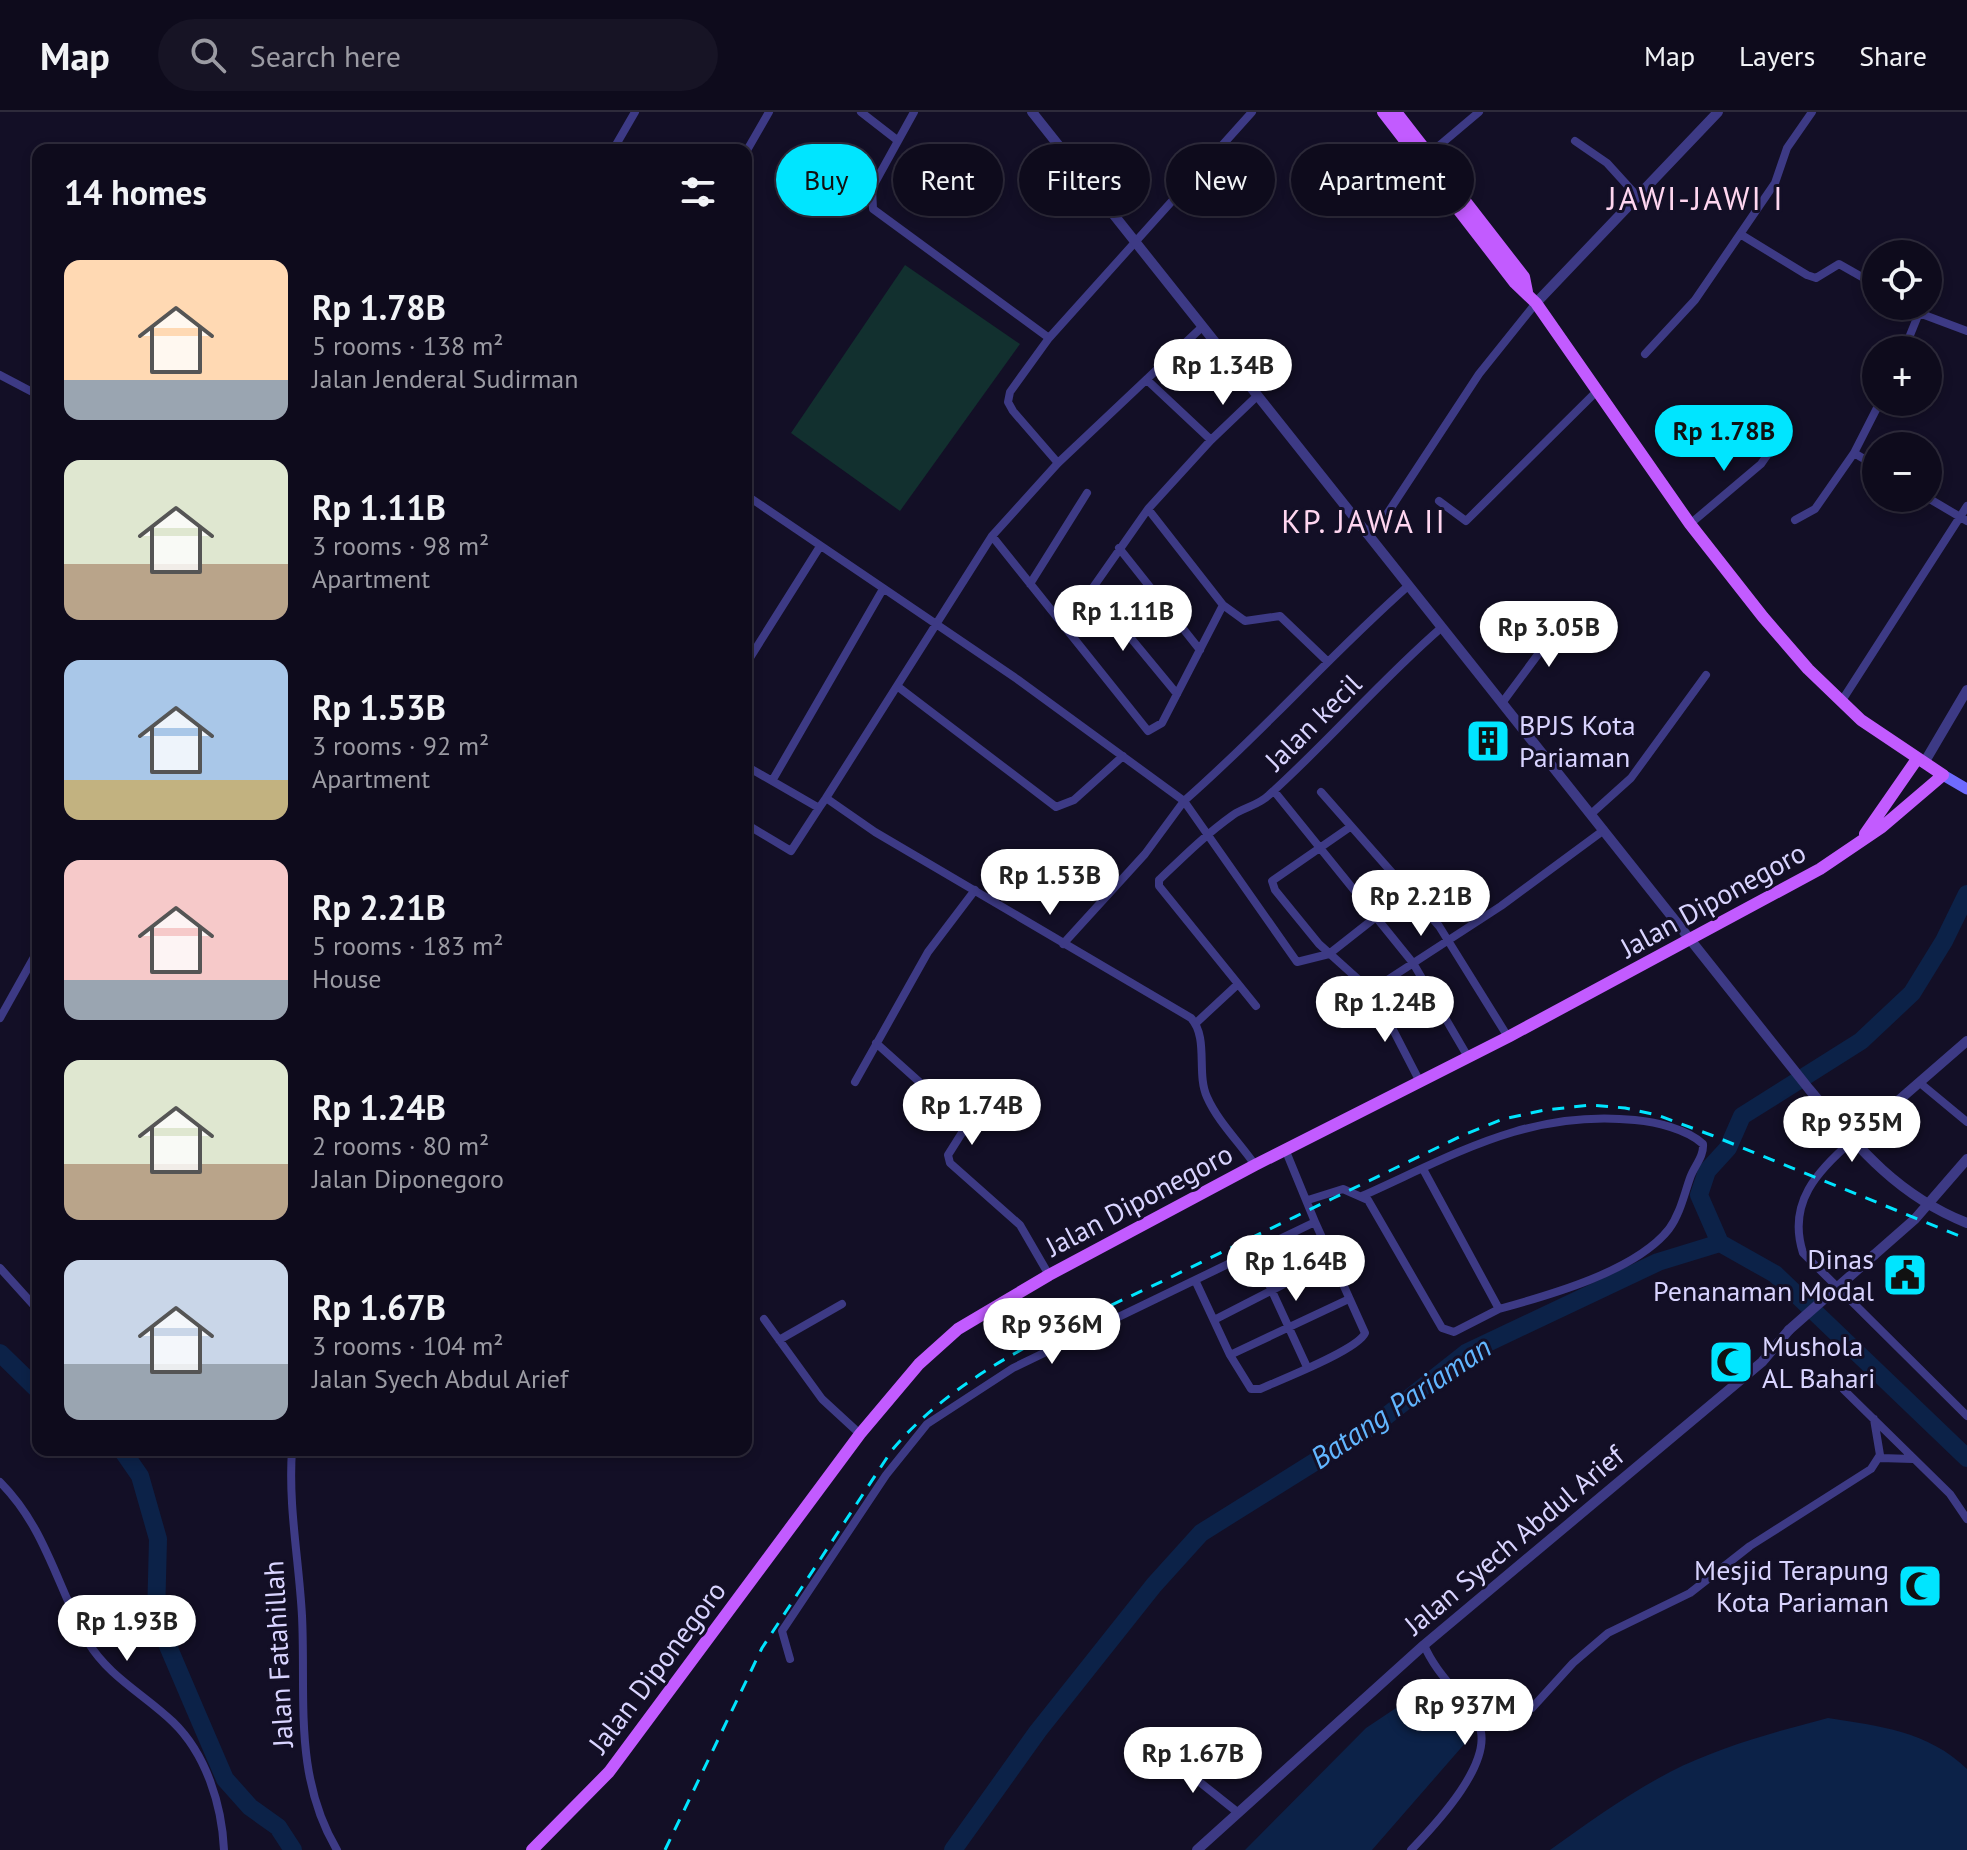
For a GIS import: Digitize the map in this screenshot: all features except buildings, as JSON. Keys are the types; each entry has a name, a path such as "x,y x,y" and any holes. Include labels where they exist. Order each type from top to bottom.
{"main road":[{"path":"1383,112 1412,144"},
{"path":"1396,112 1415,144"},
{"path":"1473,216 1524,277 1527,292 1690,524 1763,617 1841,702 1920,761 1967,789"},
{"name":"Jalan Diponegoro","path":"1855,845 1920,761"},
{"name":"Jalan Diponegoro","path":"532,1850 609,1772 860,1434 898,1386 939,1344 980,1314 1049,1275 1285,1149 1693,940 1820,869 1943,775"}],"street":[{"path":"616,144 635,112"},
{"path":"751,144 769,112"},
{"path":"861,112 897,140"},
{"path":"914,112 872,188 871,204 876,213 1049,338"},
{"path":"1032,112 1809,1089 1853,1140 1926,1206 1967,1223"},
{"path":"1058,463 1008,402 1013,387 1049,338 1252,112"},
{"path":"1441,144 1479,112"},
{"path":"1365,533 1387,514 1479,374 1536,303 1718,112"},
{"path":"1645,354 1689,309 1775,183 1787,148 1812,112"},
{"path":"1575,141 1607,163 1637,196"},
{"path":"1740,234 1807,275 1816,278 1839,264 1862,277"},
{"path":"1938,320 1967,331"},
{"path":"752,828 791,851 992,536 1058,463 1201,328"},
{"path":"0,375 32,392"},
{"path":"1147,380 1211,440"},
{"path":"1439,501 1466,521 1598,390"},
{"path":"1066,626 1148,509 1211,440 1256,397"},
{"path":"1795,520 1815,509 1854,453 1873,416"},
{"path":"1690,524 1761,464 1777,441"},
{"path":"1854,453 1862,458"},
{"path":"1030,584 1087,493"},
{"path":"752,499 819,548 936,623 1184,801 1293,960 1301,962 1329,954 1376,917"},
{"path":"1942,506 1964,519"},
{"path":"1841,702 1964,519 1967,506"},
{"path":"1148,509 1223,605 1245,621 1280,616 1328,662"},
{"path":"992,536 1148,731 1162,723 1223,605"},
{"path":"752,654 819,548"},
{"path":"1119,548 1200,650"},
{"path":"1063,944 1145,854 1184,801 1225,765 1408,586"},
{"path":"772,781 883,589"},
{"path":"1092,591 1177,694"},
{"path":"1502,703 1568,614"},
{"name":"Jalan kecil","path":"1238,984 1159,886 1159,880 1206,834 1274,791 1441,628"},
{"path":"1591,814 1631,778 1706,675"},
{"path":"897,686 1056,807 1074,800 1123,756"},
{"path":"1920,761 1967,690"},
{"path":"752,769 819,808"},
{"path":"1274,791 1413,963 1468,1057"},
{"path":"1321,792 1447,938 1508,1037"},
{"path":"826,798 875,832 1063,944 1172,1004 1196,1023 1208,1099 1255,1165"},
{"path":"1350,827 1272,881 1303,927 1370,990"},
{"path":"1335,1014 1514,897 1604,830"},
{"path":"855,1082 928,952 975,890"},
{"path":"0,1018 32,961"},
{"path":"1196,1023 1238,984 1256,1006"},
{"path":"1357,999 1388,1020 1420,1082"},
{"path":"1967,1041 1825,1164 1807,1187 1798,1214 1797,1235 1803,1253 1967,1416"},
{"path":"876,1043 964,1122 965,1128 948,1155 950,1163 1025,1231 1049,1275"},
{"path":"1920,1083 1967,1122"},
{"path":"1308,1200 1336,1190 1362,1196 1374,1207 1447,1332 1454,1332 1499,1309 1574,1285 1618,1266 1652,1246 1677,1217 1692,1171 1703,1152 1703,1144 1690,1136 1646,1121 1585,1117 1505,1132 1362,1196"},
{"path":"1195,1280 1230,1355 1246,1384 1255,1390 1307,1367 1364,1336 1285,1149"},
{"name":"Jalan Syech Abdul Arief","path":"1197,1850 1236,1811 1424,1645 1751,1372 1789,1330 1926,1206 1967,1159"},
{"path":"1423,1169 1499,1309"},
{"path":"790,1659 782,1631 886,1475 927,1424 1013,1368 1315,1222"},
{"path":"1254,1252 1307,1367"},
{"path":"1214,1320 1331,1260"},
{"path":"0,1268 32,1303"},
{"path":"1230,1355 1349,1299"},
{"path":"779,1340 842,1304"},
{"path":"764,1319 822,1399 860,1434"},
{"path":"1844,1390 1950,1494 1967,1519"},
{"path":"1479,1725 1532,1708 1573,1663 1608,1633 1690,1593 1750,1546 1871,1469 1880,1458 1874,1419"},
{"name":"Jalan Fatahillah","path":"292,1456 291,1518 302,1615 302,1736 319,1814 337,1850"},
{"path":"1880,1458 1913,1459"},
{"path":"0,1482 22,1505 40,1532 97,1655 172,1721 203,1765 221,1815 224,1850"},
{"path":"1411,1850 1442,1814 1475,1766 1482,1745 1479,1725 1441,1676 1424,1645"},
{"path":"1167,1756 1236,1811"}],"green space":[{"path":"905,265 1020,344 900,511 791,433"}],"water":[{"path":"1426,1688 1467,1741 1372,1850 1245,1850 1366,1728"},
{"path":"1828,1718 1919,1738 1952,1756 1967,1769 1967,1850 1550,1850 1624,1799 1689,1763 1748,1741"}],"waterway":[{"path":"1720,1243 1699,1195 1707,1171 1728,1148 1742,1116 1861,1041 1912,993 1944,941 1967,894"},
{"name":"Batang Pariaman","path":"953,1850 1038,1731 1154,1585 1201,1533 1380,1421 1466,1353 1658,1262 1720,1243 1775,1274 1967,1458"},
{"name":"Batang Pariaman","path":"0,1353 32,1384"},
{"name":"Batang Pariaman","path":"126,1456 140,1476 158,1539 156,1618 225,1779 250,1807 278,1827 293,1850"}],"railway":[{"path":"665,1850 762,1648 892,1450 920,1421 984,1372 1056,1331 1461,1136 1503,1119 1545,1110 1591,1105 1625,1108 1657,1115 1711,1135 1967,1239"}],"place":[{"name":"BPJS Kota Pariaman","path":"1488,741"},
{"name":"Dinas Penanaman Modal","path":"1905,1275"},
{"name":"Mushola AL Bahari","path":"1731,1362"},
{"name":"Mesjid Terapung Kota Pariaman","path":"1920,1586"}],"district":[{"name":"JAWI-JAWI I","path":"1696,199"},
{"name":"KP. JAWA II","path":"1364,522"}]}
